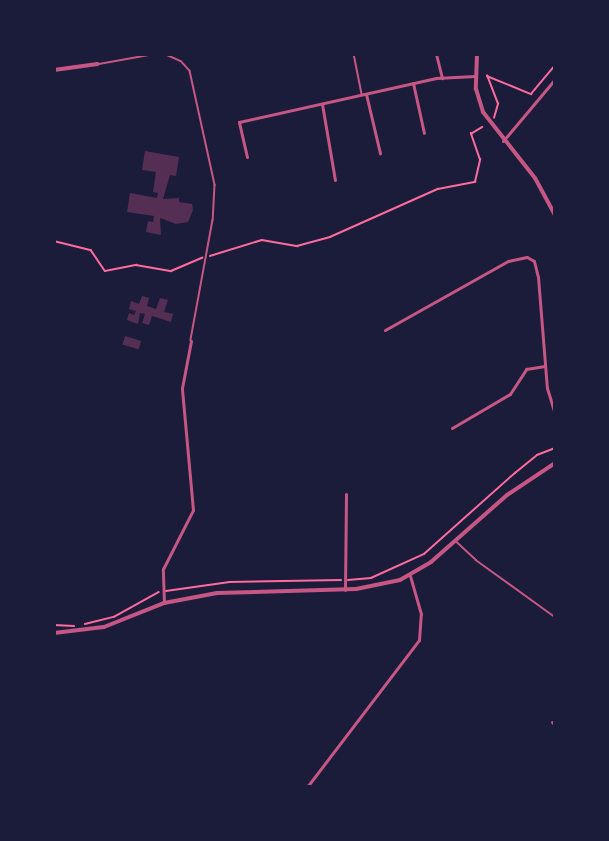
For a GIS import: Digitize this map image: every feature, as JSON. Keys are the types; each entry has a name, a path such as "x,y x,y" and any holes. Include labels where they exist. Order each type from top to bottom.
{"street":[{"path":"436,54 442,78"},
{"path":"477,54 475,76 483,112 503,141 535,178 555,215"},
{"path":"54,70 98,64"},
{"path":"247,157 239,122 413,83 475,76"},
{"path":"503,141 555,79"},
{"path":"413,83 424,133"},
{"path":"364,94 380,153"},
{"path":"322,104 335,180"},
{"path":"385,330 508,261 527,256 536,266 540,283 545,366 555,414"},
{"path":"164,603 163,569 193,510 182,388 191,341"},
{"path":"452,428 510,394 526,369 545,366"},
{"path":"54,633 104,627 164,603 242,591 345,590 410,576 456,541 507,495 555,463"},
{"path":"345,590 346,494"},
{"path":"307,787 419,640 422,614 410,576"}],"lane":[{"path":"98,64 154,54"},
{"path":"165,54 181,61 190,72 215,185 213,220 191,341"},
{"path":"354,54 364,94"},
{"path":"456,541 476,560 555,617"}],"path":[{"path":"494,118 498,104 487,76 531,94 555,65"},
{"path":"215,254 262,240 288,247 330,237 433,191 475,182 480,160 471,134 482,127"},
{"path":"54,241 91,250 105,271 137,265 171,271 195,261"},
{"path":"345,580 371,578 424,554 522,467 555,448"}],"building":[{"path":"145,151 179,157 176,176 170,175 163,199 179,198 179,202 192,204 193,210 188,222 176,224 160,218 161,235 146,232 148,221 153,222 154,216 127,212 130,193 157,198 158,193 153,192 156,172 142,170"},
{"path":"142,296 149,298 147,306 156,309 160,298 168,300 164,312 173,314 171,322 152,316 149,325 142,323 145,314 140,313 138,324 127,320 129,313 134,315 136,311 129,309 131,301 139,304"},
{"path":"125,336 141,341 139,350 122,345"}]}
